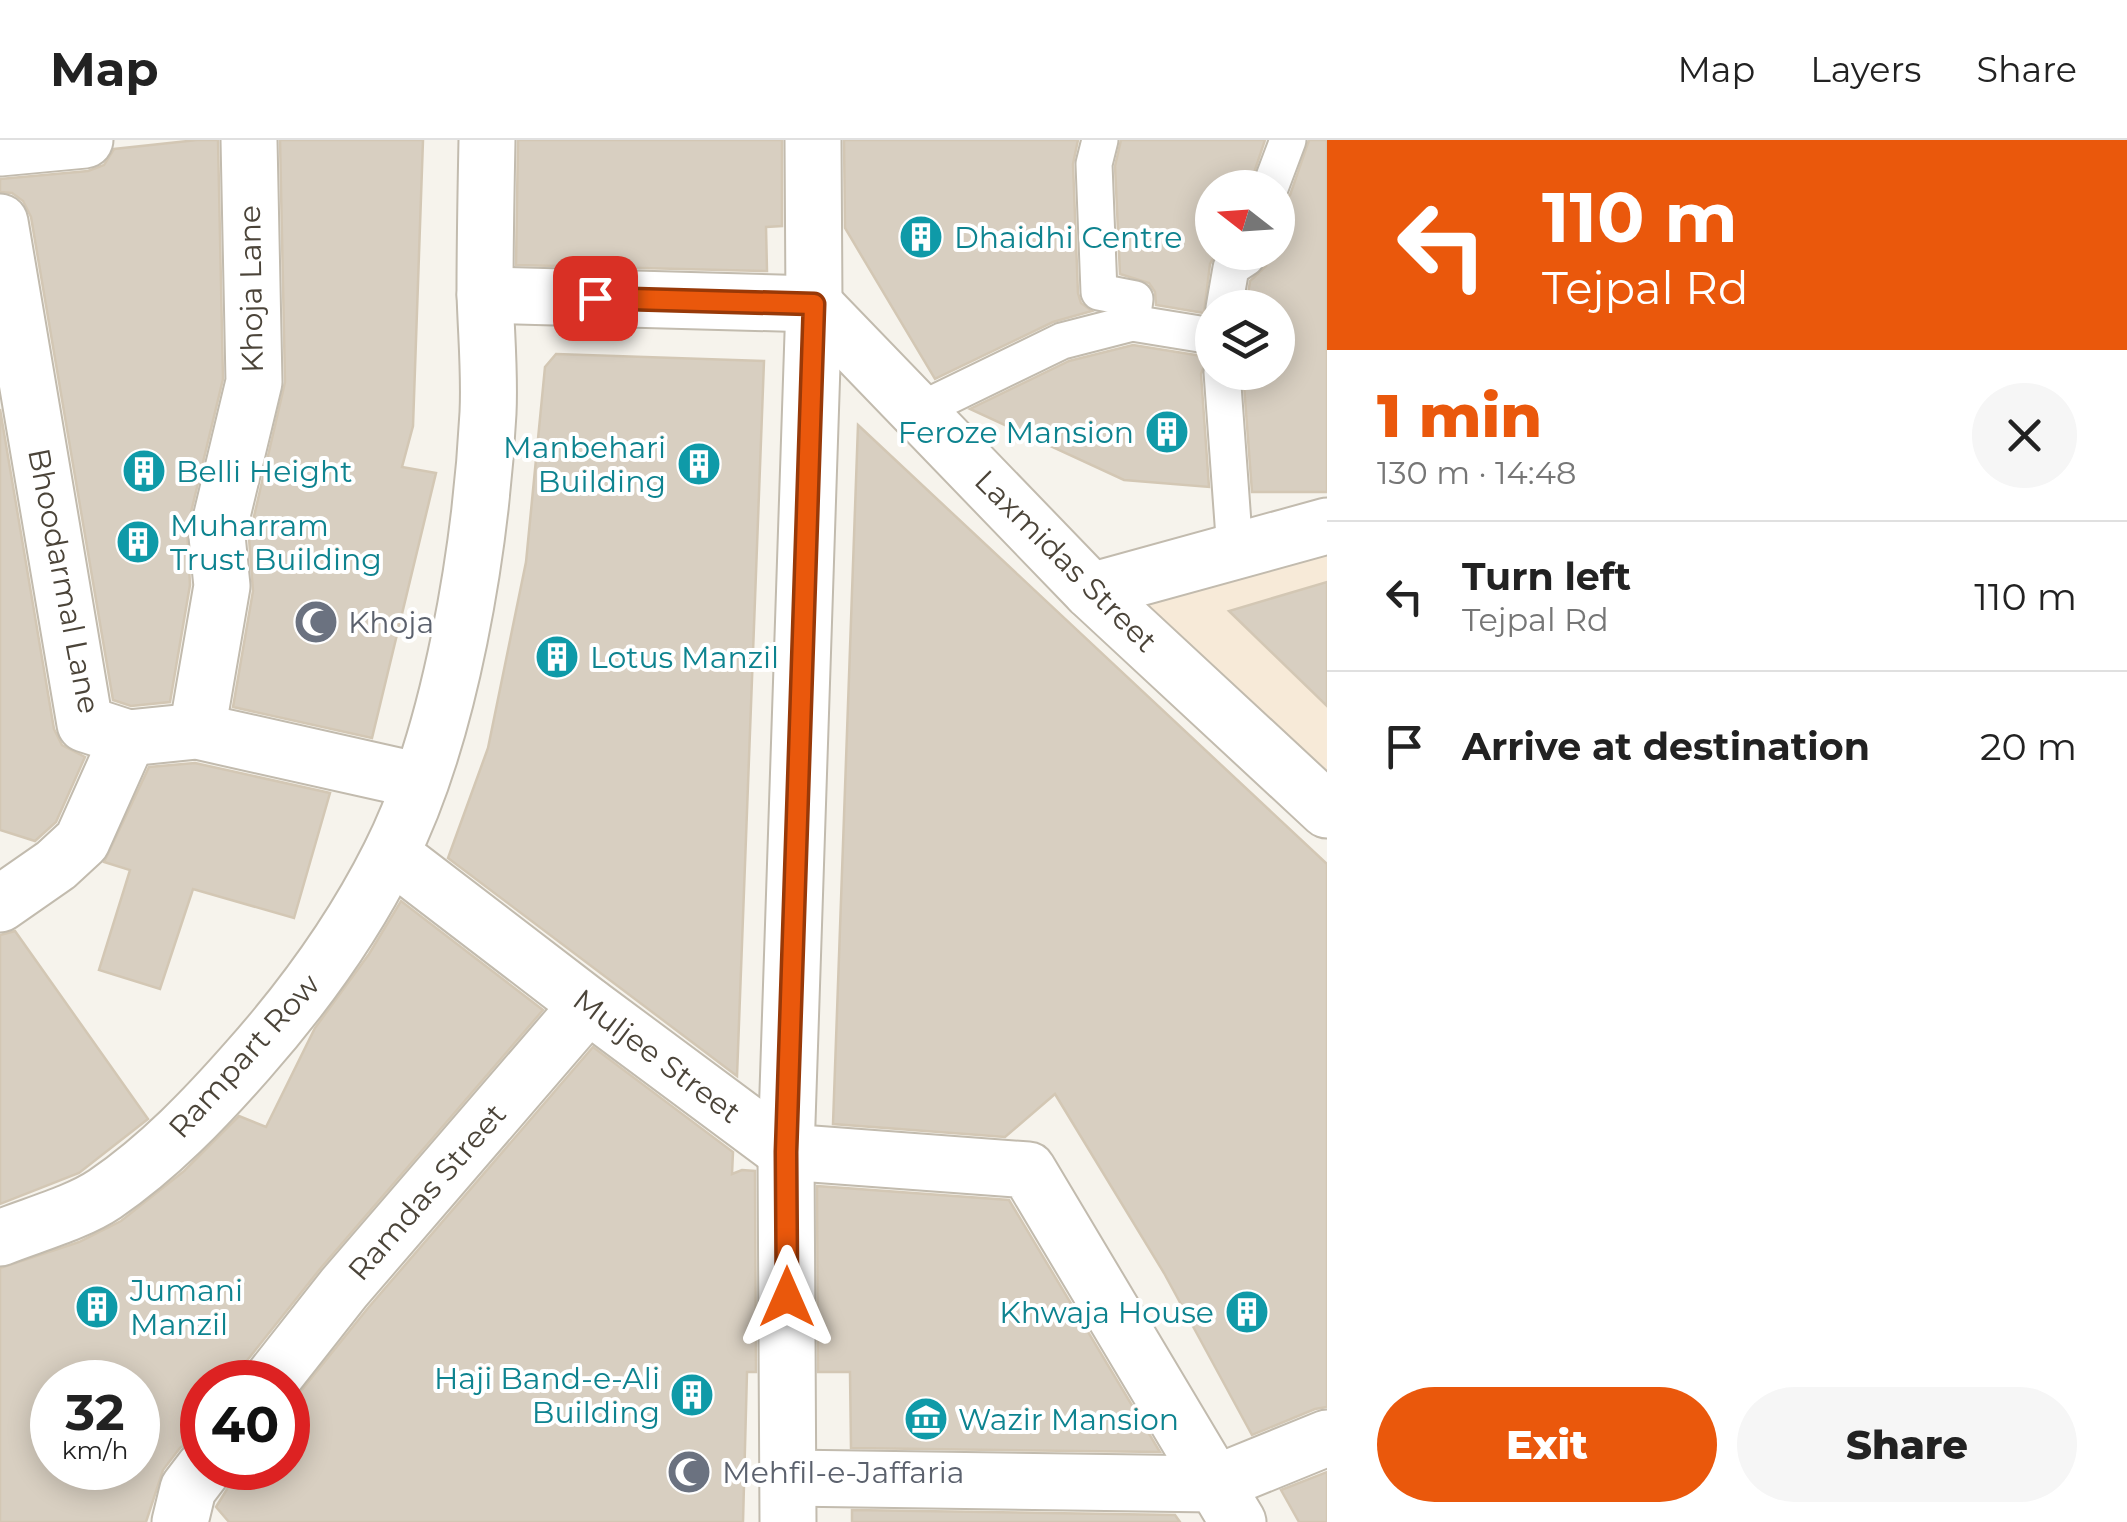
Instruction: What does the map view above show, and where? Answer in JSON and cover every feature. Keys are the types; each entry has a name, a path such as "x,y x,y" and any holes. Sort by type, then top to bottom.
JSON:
{"street":[{"path":"0,148 84,140"},
{"name":"Khoja Lane","path":"197,731 222,586 218,536 254,382 248,140"},
{"name":"Rampart Row","path":"0,1238 102,1196 195,1120 273,1032 331,957 391,854 420,781 444,702 480,498 488,413 486,140"},
{"path":"813,140 814,304 786,1152 788,1500 1226,1503 1327,1438"},
{"name":"Bhoodarmal Lane","path":"0,222 18,443 85,724 128,738 197,731 420,781"},
{"path":"485,295 814,304"},
{"name":"Laxmidas Street","path":"814,304 1091,591 1327,810"},
{"path":"1091,591 1327,526"},
{"path":"4,893 56,865 82,841 128,738"},
{"name":"Muljee Street","path":"391,854 786,1152"},
{"name":"Ramdas Street","path":"287,1360 344,1288 588,1006"},
{"path":"786,1152 1028,1170 1226,1503"},
{"path":"180,1522 188,1490"}],"lane":[{"path":"1100,140 1094,164 1099,292 1134,299 1132,323"},
{"path":"1277,170 1288,140"},
{"path":"918,411 1062,340 1132,323 1195,333"},
{"path":"1223,390 1234,551"}],"shaded area":[{"path":"1327,526 1327,810 1091,591"}],"building":[{"path":"218,140 223,379 187,529 190,585 170,702 131,706 113,700 31,217 23,201 12,193 0,192 0,179 88,171 104,165 114,149"},
{"path":"280,140 423,140 413,426 402,467 436,473 372,738 233,707 253,591 249,538 285,382"},
{"path":"518,140 782,140 782,226 766,227 767,271 516,265"},
{"path":"844,140 1078,140 1073,164 1078,293 1081,303 1092,311 1053,322 935,379 845,228"},
{"path":"1121,140 1265,140 1255,170 1195,170 1195,270 1209,270 1207,290 1195,290 1195,312 1156,305 1149,283 1120,274 1115,166"},
{"path":"1309,140 1327,140 1327,492 1252,492 1244,390 1295,390 1295,290 1249,290 1250,281 1262,270 1295,270 1295,181"},
{"path":"1133,345 1195,355 1195,390 1202,390 1209,487 1124,480 970,409 1069,361"},
{"path":"556,354 764,361 737,1076 448,858 488,748 526,562 545,367"},
{"path":"0,409 54,729 62,745 85,757 56,822 35,841 0,830"},
{"path":"858,425 1327,864 1327,1407 1252,1435 1164,1273 1055,1094 1005,1137 833,1124"},
{"path":"1327,582 1327,706 1229,611"},
{"path":"195,763 330,793 294,918 193,889 160,989 99,970 130,870 104,862 149,767"},
{"path":"401,901 543,1010 320,1269 247,1360 180,1360 180,1448 160,1479 160,1360 30,1360 30,1490 156,1490 146,1522 0,1522 0,1268 79,1242 121,1221 184,1171 239,1116 266,1127 315,1028 369,954"},
{"path":"15,931 148,1119 79,1173 0,1204 0,935"},
{"path":"593,1047 733,1152 732,1174 755,1171 756,1372 747,1372 743,1522 229,1522 216,1507 227,1490 310,1490 310,1380"},
{"path":"817,1186 1009,1200 1160,1452 851,1448 850,1372 818,1372"},
{"path":"1327,1472 1327,1522 1299,1522 1281,1490"},
{"path":"852,1510 1175,1515 1180,1522 852,1522"}],"place":[{"name":"Dhaidhi Centre","path":"921,237"},
{"name":"Feroze Mansion","path":"1167,432"},
{"name":"Manbehari Building","path":"699,464"},
{"name":"Belli Height","path":"144,471"},
{"name":"Muharram Trust Building","path":"138,542"},
{"name":"Khoja","path":"316,622"},
{"name":"Lotus Manzil","path":"557,657"},
{"name":"Jumani Manzil","path":"97,1307"},
{"name":"Khwaja House","path":"1247,1312"},
{"name":"Haji Band-e-Ali Building","path":"692,1395"},
{"name":"Wazir Mansion","path":"926,1419"},
{"name":"Mehfil-e-Jaffaria","path":"689,1472"}],"route":[{"path":"595,298 814,304 786,1152 787,1297"}]}
